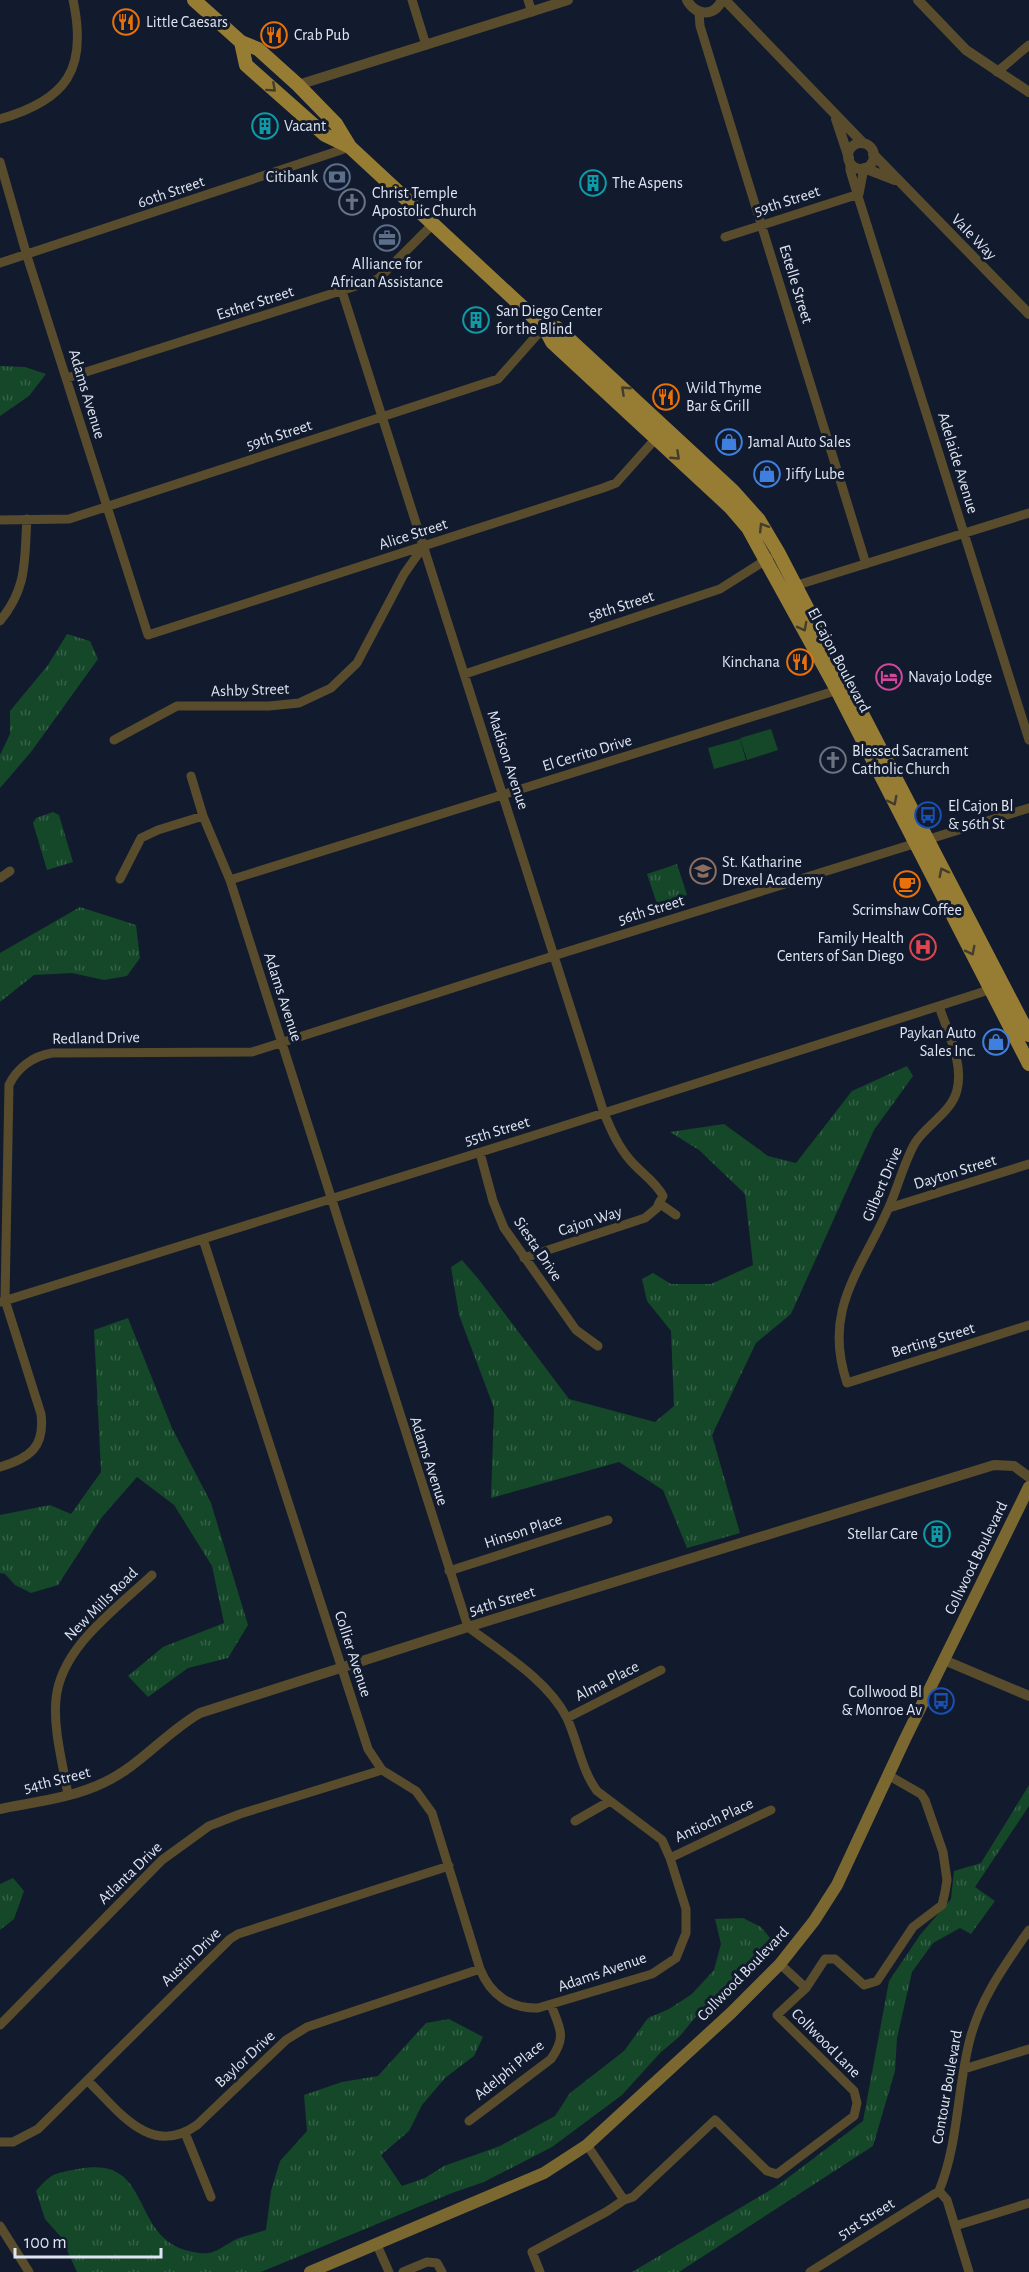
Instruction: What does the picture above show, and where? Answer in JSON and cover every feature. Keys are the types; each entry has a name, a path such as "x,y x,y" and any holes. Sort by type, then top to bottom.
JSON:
{"main road":[{"name":"El Cajon Boulevard","path":"194,0 241,42 258,49 298,85 336,124 350,147 544,327 552,342 661,433 773,556 997,987 1029,1064"},
{"name":"El Cajon Boulevard","path":"241,42 246,65 325,135 350,147"},
{"name":"El Cajon Boulevard","path":"997,987 1029,1035"},
{"name":"Collwood Boulevard","path":"310,2272 544,2173 586,2145 731,2013 780,1964 814,1921 837,1885 888,1775 1029,1487"}],"street":[{"path":"0,119 26,111 47,100 59,90 68,76 75,60 78,41 73,0"},
{"path":"412,0 426,45"},
{"path":"528,0 532,12"},
{"path":"298,85 568,0"},
{"path":"687,0 699,13 710,13 718,8 723,0"},
{"name":"Vale Way","path":"723,0 833,114 870,147 873,154 898,181 1029,314"},
{"path":"918,0 966,50 1029,92"},
{"name":"Estelle Street","path":"699,13 700,26 866,564"},
{"path":"997,72 1029,45"},
{"name":"Vale Way","path":"833,114 849,160 856,167 898,181"},
{"path":"849,160 852,147 863,143"},
{"name":"60th Street","path":"0,263 27,256 350,147"},
{"path":"864,168 870,164 873,154"},
{"name":"Adelaide Avenue","path":"849,160 850,170 1029,740"},
{"name":"Adams Avenue","path":"0,162 27,256 148,635"},
{"name":"Adelaide Avenue","path":"859,194 864,168"},
{"name":"59th Street","path":"725,237 859,194"},
{"name":"Esther Street","path":"67,378 378,279 433,224"},
{"name":"Madison Avenue","path":"342,291 604,1113 614,1138 622,1149 638,1169 657,1185 663,1196 659,1203"},
{"name":"59th Street","path":"0,520 69,519 498,380 544,327"},
{"name":"Alice Street","path":"148,635 616,483 661,433"},
{"path":"790,588 1029,513"},
{"path":"0,621 12,606 23,582 27,519"},
{"name":"Ashby Street","path":"114,740 177,706 269,706 299,703 331,688 357,663 404,574 423,547"},
{"name":"58th Street","path":"465,674 720,589 773,556"},
{"name":"El Cerrito Drive","path":"230,880 843,688"},
{"name":"Adams Avenue","path":"191,776 203,816 230,880 468,1627 542,1684 557,1701 567,1718 589,1780 597,1791 662,1840 686,1909 686,1933 676,1958 652,1974 551,2005"},
{"name":"56th Street","path":"282,1044 554,956 1029,808"},
{"path":"120,879 141,838 158,830 203,816"},
{"path":"0,878 10,871"},
{"name":"55th Street","path":"2,1301 480,1153 997,987"},
{"name":"Gilbert Drive","path":"847,1383 840,1361 839,1321 844,1301 889,1208 915,1143 943,1114 957,1091 958,1064 939,1006"},
{"name":"Redland Drive","path":"0,1467 28,1455 39,1444 43,1427 41,1414 2,1301 9,1085 14,1075 43,1054 252,1053 282,1044"},
{"name":"Siesta Drive","path":"480,1153 493,1201 504,1228 576,1330 598,1346"},
{"name":"Dayton Street","path":"889,1208 1029,1164"},
{"path":"659,1203 676,1215"},
{"name":"Cajon Way","path":"524,1258 645,1218 657,1208 659,1203"},
{"name":"Collier Avenue","path":"203,1239 368,1749 382,1770 416,1791 432,1813 480,1969 488,1985 507,2002 531,2008 551,2005"},
{"name":"Berting Street","path":"847,1383 1029,1325"},
{"name":"54th Street","path":"0,1809 68,1795 103,1784 144,1757 183,1723 200,1713 468,1627 994,1465 1014,1466 1029,1477"},
{"name":"Hinson Place","path":"449,1571 608,1520"},
{"name":"New Mills Road","path":"68,1795 57,1722 56,1700 59,1681 73,1653 84,1640 152,1575"},
{"path":"944,1660 1029,1696"},
{"name":"Alma Place","path":"567,1718 661,1670"},
{"name":"Atlanta Drive","path":"0,2025 162,1860 209,1826 240,1814 382,1770"},
{"name":"Collwood Lane","path":"540,2272 532,2252 633,2197 715,2120 767,2171 777,2174 851,2119 857,2107 854,2091 777,2015 806,1988 825,1959 835,1959 864,1985 877,1982 913,1928 942,1905 947,1880 943,1852 925,1800 921,1794 888,1775"},
{"path":"575,1821 610,1801"},
{"name":"Antioch Place","path":"670,1858 771,1810"},
{"name":"Austin Drive","path":"0,2142 13,2142 38,2129 230,1939 238,1934 448,1866"},
{"name":"Contour Boulevard","path":"939,2191 948,2170 973,2028 991,1985 1029,1930"},
{"name":"Collwood Lane","path":"780,1964 806,1988"},
{"name":"Baylor Drive","path":"186,2133 286,2040 308,2027 480,1969"},
{"name":"Adelphi Place","path":"469,2121 551,2059 561,2045 562,2034 551,2005"},
{"path":"964,2069 1029,2049"},
{"path":"88,2081 141,2132 162,2137 186,2133 211,2197"},
{"path":"586,2145 624,2200"},
{"path":"939,2191 947,2200 969,2272"},
{"name":"51st Street","path":"810,2272 939,2191"},
{"path":"955,2226 1029,2203"},
{"path":"0,2226 29,2272"},
{"path":"377,2245 389,2272"},
{"path":"403,2272 427,2262 437,2263 442,2272"}],"green space":[{"path":"0,366 25,367 46,374 29,396 0,416"},
{"path":"67,634 90,641 98,659 31,752 0,788 0,755 10,734 10,711 48,665"},
{"path":"771,729 778,750 747,760 740,738"},
{"path":"740,739 746,760 714,769 708,748"},
{"path":"53,812 59,815 73,862 47,870 33,823 36,818"},
{"path":"55,821 65,855 50,859 39,826"},
{"path":"677,864 687,895 657,904 647,874"},
{"path":"80,907 136,925 140,958 127,976 104,980 72,973 34,975 0,1002 0,953"},
{"path":"907,1066 913,1076 874,1130 791,1314 756,1343 712,1435 740,1533 687,1548 663,1490 619,1462 491,1498 494,1408 459,1315 451,1267 462,1260 569,1399 655,1422 674,1406 671,1331 647,1301 642,1279 653,1273 671,1284 711,1284 753,1265 745,1194 699,1150 670,1132 724,1124 768,1156 796,1163 852,1091"},
{"path":"128,1318 172,1428 211,1503 248,1625 228,1658 188,1668 148,1697 128,1676 163,1647 224,1623 212,1566 174,1505 137,1477 102,1517 58,1585 31,1593 15,1585 5,1574 0,1573 0,1515 50,1505 71,1514 101,1472 94,1330"},
{"path":"1029,1785 1029,1806 975,1887 995,1901 971,1934 960,1928 933,1943 912,1972 897,2038 895,2071 873,2146 679,2272 632,2272 777,2186 863,2121 889,1981 920,1935 951,1899 954,1871 981,1863"},
{"path":"13,1878 24,1891 14,1919 0,1930 0,1884"},
{"path":"743,1918 761,1927 770,1938 718,1998 698,2014 680,2036 660,2053 622,2095 552,2147 484,2182 261,2272 77,2272 61,2237 45,2219 36,2191 46,2180 63,2172 102,2168 119,2174 131,2185 157,2230 170,2243 189,2251 211,2253 239,2238 266,2230 271,2191 280,2161 307,2131 304,2095 342,2082 378,2076 426,2023 449,2019 483,2037 474,2056 445,2078 422,2105 409,2131 381,2155 402,2186 425,2178 444,2166 500,2146 555,2116 570,2093 624,2051 648,2018 669,2009 692,1994 714,1970 721,1944 715,1919"}],"place":[{"name":"Little Caesars","path":"126,22"},
{"name":"Crab Pub","path":"274,35"},
{"name":"Vacant","path":"265,126"},
{"name":"Citibank","path":"337,177"},
{"name":"The Aspens","path":"593,183"},
{"name":"Christ Temple Apostolic Church","path":"352,202"},
{"name":"Alliance for African Assistance","path":"387,238"},
{"name":"San Diego Center for the Blind","path":"476,320"},
{"name":"Wild Thyme Bar & Grill","path":"666,397"},
{"name":"Jamal Auto Sales","path":"729,442"},
{"name":"Jiffy Lube","path":"767,474"},
{"name":"Kinchana","path":"800,662"},
{"name":"Navajo Lodge","path":"889,677"},
{"name":"Blessed Sacrament Catholic Church","path":"833,760"},
{"name":"El Cajon Bl & 56th St","path":"928,815"},
{"name":"St. Katharine Drexel Academy","path":"703,871"},
{"name":"Scrimshaw Coffee","path":"907,884"},
{"name":"Family Health Centers of San Diego","path":"923,947"},
{"name":"Paykan Auto Sales Inc.","path":"996,1042"},
{"name":"Stellar Care","path":"937,1534"},
{"name":"Collwood Bl & Monroe Av","path":"941,1701"}]}
